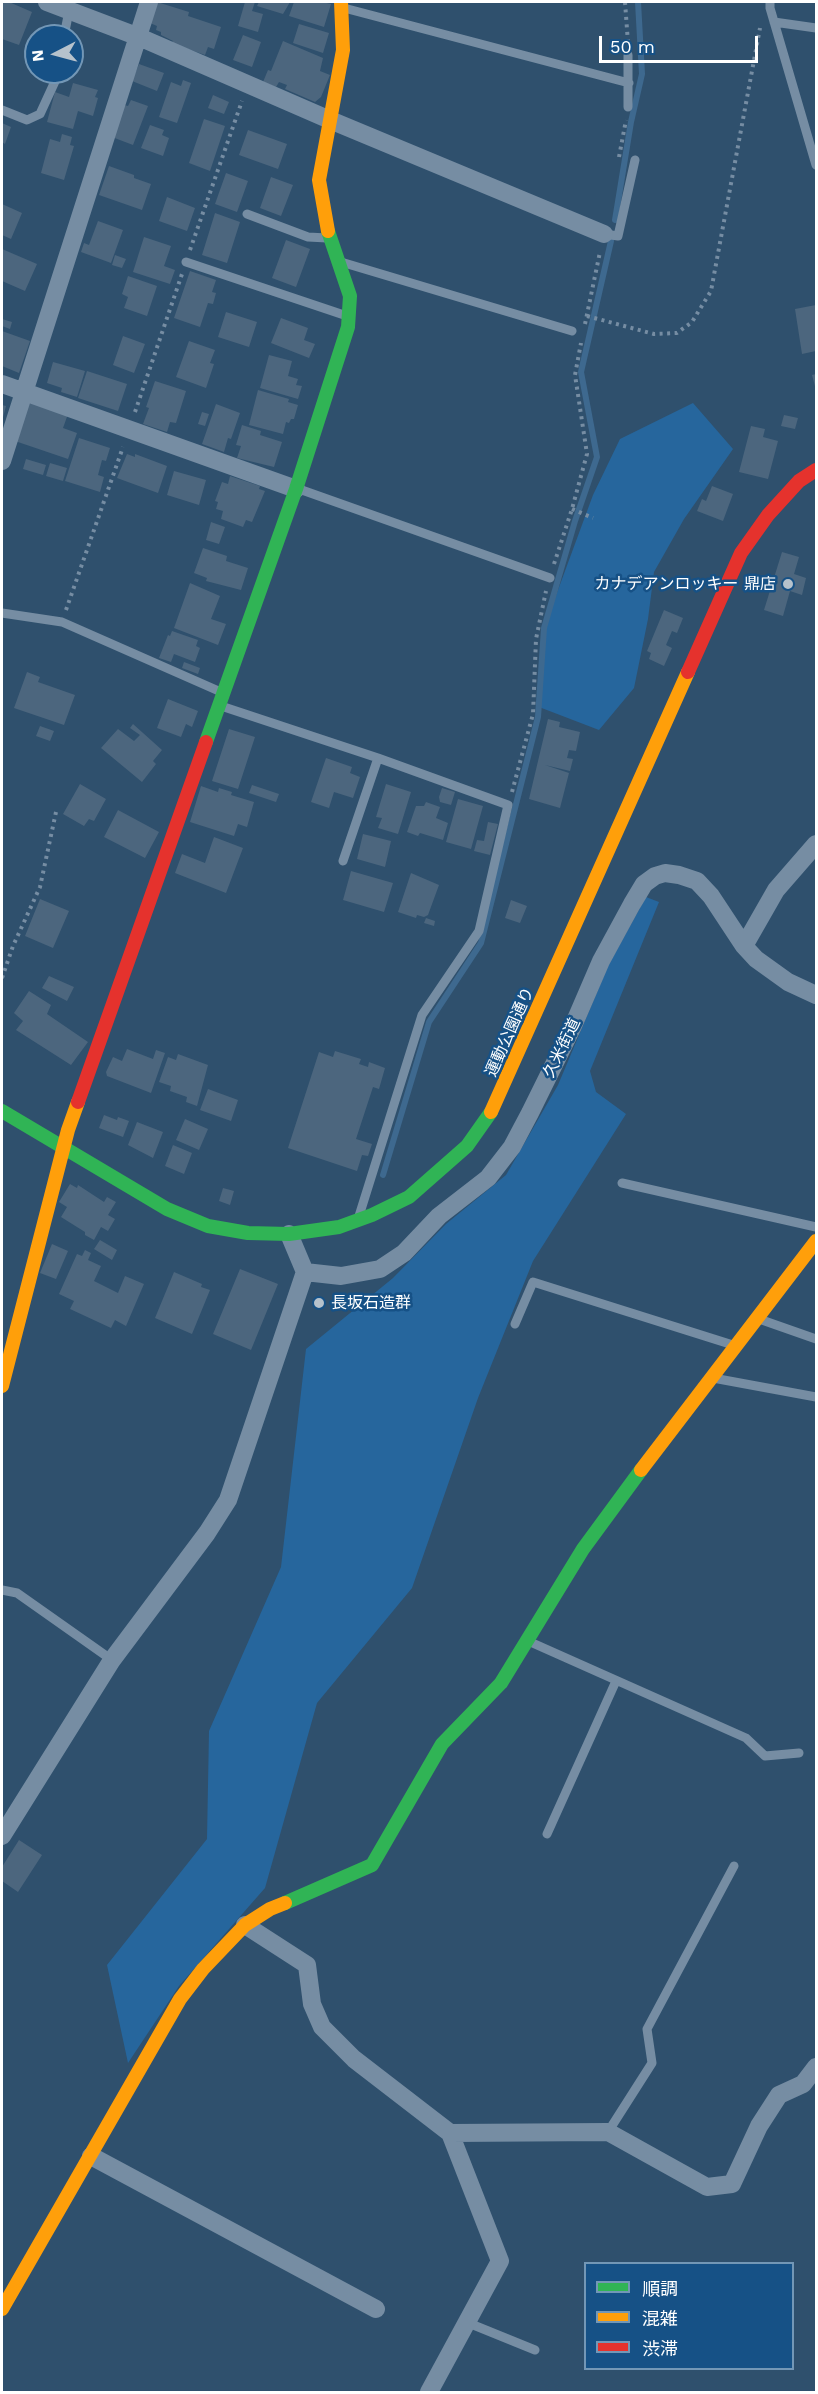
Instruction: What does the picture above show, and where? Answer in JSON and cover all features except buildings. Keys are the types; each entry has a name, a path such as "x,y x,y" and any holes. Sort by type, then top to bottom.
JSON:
{"street":[{"path":"47,2 139,37 330,120 604,234"},
{"path":"2,461 149,2"},
{"path":"2,1386 68,1130 296,489 348,327 350,296 329,238 319,180 343,50 341,4"},
{"path":"2,384 296,489"},
{"name":"運動公園通り","path":"2,1111 168,1209 208,1226 248,1233 289,1234 339,1227 409,1197 467,1146 489,1117 741,553 768,514 799,482 816,470"},
{"path":"744,946 776,890 816,844"},
{"name":"久米街道","path":"305,1272 341,1276 370,1272 389,1265 404,1253 439,1216 488,1178 512,1147 526,1121 573,1026 601,962 644,884 656,876 665,873 679,875 697,882 711,896 744,946 756,959 788,982 816,995"},
{"path":"2,1836 112,1660 207,1533 228,1500 305,1272 289,1234"},
{"path":"2,2309 180,1999 203,1969 245,1925 270,1909 372,1865 442,1744 501,1683 583,1549 710,1378 816,1241"},
{"path":"245,1925 307,1965 312,2004 322,2027 354,2059 450,2133 500,2261 429,2392"},
{"path":"450,2133 608,2132 707,2187 732,2184 759,2126 779,2095 809,2087 816,2067"},
{"path":"91,2156 376,2308"}],"lane":[{"path":"770,2 816,165"},
{"path":"341,4 629,83"},
{"path":"66,24 69,11"},
{"path":"774,21 816,28"},
{"path":"628,55 628,107"},
{"path":"2,110 27,120 40,114 53,84"},
{"path":"604,234 618,236 635,160"},
{"path":"247,214 308,237 329,238"},
{"path":"337,260 572,331"},
{"path":"186,262 349,317"},
{"path":"296,489 550,578"},
{"path":"2,613 62,622 221,699 508,805 478,931 422,1015 357,1220"},
{"path":"343,861 378,758"},
{"path":"622,1183 816,1227"},
{"path":"514,1324 533,1282 736,1346"},
{"path":"756,1318 816,1339"},
{"path":"710,1378 816,1397"},
{"path":"2,1590 17,1593 112,1660"},
{"path":"528,1641 746,1738 765,1756 799,1753"},
{"path":"547,1834 616,1681"},
{"path":"608,2132 652,2062 647,2029 734,1866"},
{"path":"466,2322 535,2350"}],"path":[{"path":"625,2 628,55"},
{"path":"588,316 654,334 677,333 692,322 711,291 760,28 774,21"},
{"path":"584,333 604,234"},
{"path":"508,805 533,714 536,639 550,578 573,510 587,454 575,375 581,341"},
{"path":"62,622 129,429"},
{"path":"573,510 593,518"},
{"path":"2,978 13,946 40,887 56,812"}],"shaded area":[{"path":"693,403 733,449 684,519 654,572 648,619 634,688 599,730 539,707 544,628 593,495 620,439"},
{"path":"646,897 659,902 590,1071 596,1092 626,1114 533,1261 478,1398 412,1588 317,1703 265,1888 179,1986 128,2063 107,1965 207,1839 209,1731 281,1567 306,1349 393,1278 446,1224 506,1175 558,1085 608,966"}],"waterway":[{"path":"615,220 631,122 642,74 638,2"},
{"path":"383,1175 429,1022 481,943 538,717 544,628 575,521 597,457 581,372 611,241"}],"traffic: fast":[{"path":"206,742 296,489 348,327 350,296 328,231"},
{"path":"2,1111 167,1209 208,1226 248,1233 289,1234 339,1227 372,1215 409,1197 467,1146 491,1112"},
{"path":"285,1903 372,1865 442,1744 501,1683 583,1549 641,1470"}],"traffic: slow":[{"path":"328,231 319,180 343,50 341,2"},
{"path":"491,1112 688,672"},
{"path":"2,1386 68,1130 78,1102"},
{"path":"641,1470 816,1241"},
{"path":"2,2309 180,1999 203,1969 245,1925 270,1909 285,1903"}],"traffic: jam":[{"path":"688,672 741,553 768,515 799,481 816,470"},
{"path":"78,1102 206,742"}],"place":[{"name":"カナデアンロッキー 鼎店","path":"788,584"},
{"name":"長坂石造群","path":"319,1303"}]}
